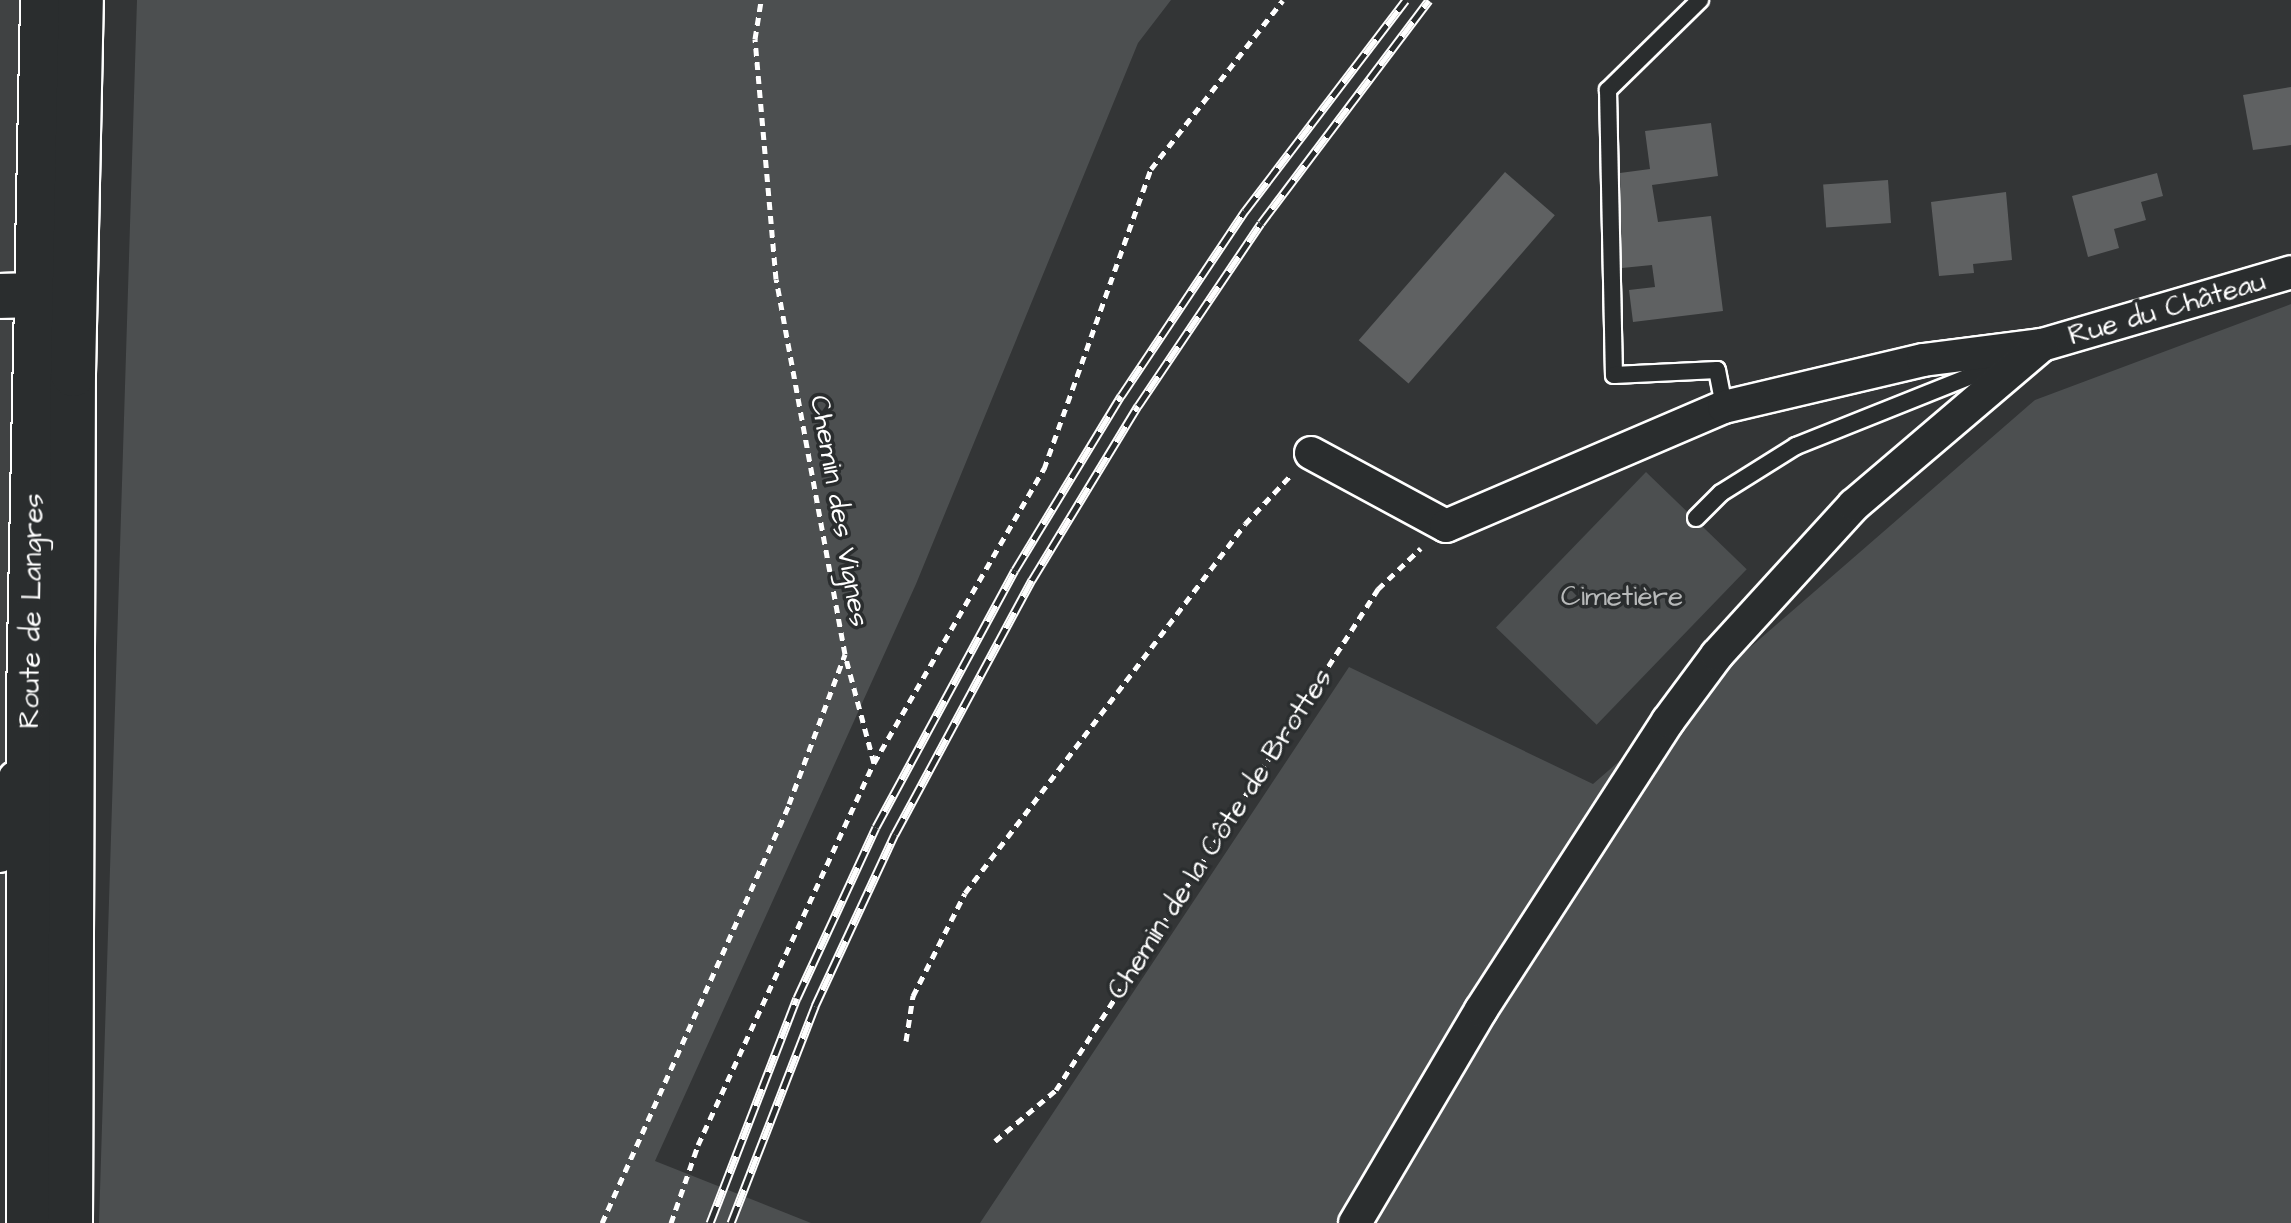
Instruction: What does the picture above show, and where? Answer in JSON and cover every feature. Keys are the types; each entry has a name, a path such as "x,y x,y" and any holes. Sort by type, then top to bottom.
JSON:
{"main road":[{"name":"Route de Langres","path":"29,1223 29,699 43,0"},
{"path":"70,1223 38,295 81,0"}],"street":[{"name":"Rue du Château","path":"2042,345 2291,272"},
{"path":"1311,453 1446,526 1724,407 1923,360 2042,345"},
{"path":"1355,1223 1490,997 1668,721 1717,655 1854,505 2042,345"},
{"path":"0,856 29,699"}],"lane":[{"path":"1700,0 1608,90 1614,375 1717,370 1724,407"},
{"path":"1696,518 1721,493 1796,446 2042,345"}],"path":[{"name":"Chemin des Vignes","path":"602,1223 783,818 845,654 776,279 755,39 761,0"},
{"path":"671,1223 698,1145 874,763 1044,469 1151,169 1283,0"},
{"path":"906,1041 913,996 965,893 1245,524 1311,453"},
{"name":"Chemin de la Côte de Brottes","path":"995,1141 1056,1090 1378,589 1446,526"},
{"path":"845,654 874,763"}],"shaded area":[{"path":"0,0 38,0 0,1099"}],"green space":[{"path":"137,0 1171,0 1138,43 916,584 655,1161 811,1223 99,1223"},
{"path":"2291,304 2291,1223 980,1223 1349,667 1593,784 2035,400"},
{"name":"Cimetière","path":"1646,472 1747,569 1597,725 1496,627"}],"building":[{"path":"2291,87 2291,145 2253,150 2243,95"},
{"path":"1711,123 1718,176 1652,185 1658,222 1711,216 1723,311 1633,322 1629,290 1655,287 1652,265 1622,268 1620,173 1650,169 1645,131"},
{"path":"1505,172 1555,215 1409,384 1359,340"},
{"path":"2157,173 2163,196 2141,202 2146,220 2114,229 2119,248 2088,257 2072,196"},
{"path":"1888,180 1891,223 1826,227 1823,185"},
{"path":"2006,192 2012,260 1973,264 1974,273 1939,276 1931,202"}],"railway":[{"path":"710,1223 797,998 876,827 1015,570 1121,396 1245,211 1406,0"},
{"path":"731,1223 815,1006 895,834 1032,580 1138,406 1261,223 1429,0"}]}
